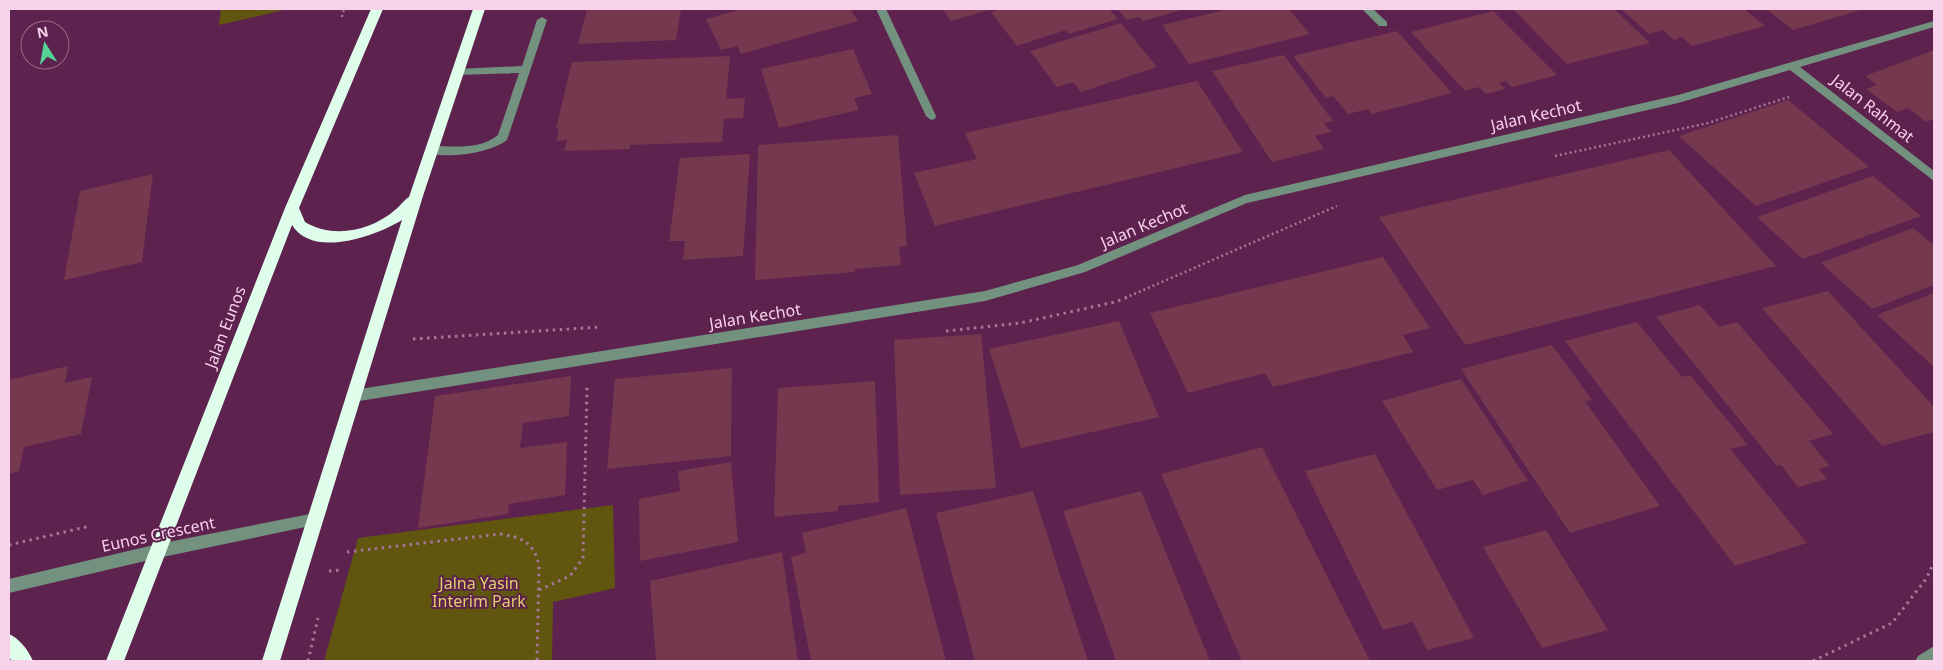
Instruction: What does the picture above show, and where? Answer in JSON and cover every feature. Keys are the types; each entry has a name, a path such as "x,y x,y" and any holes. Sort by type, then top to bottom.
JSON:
{"highway":[{"name":"Jalan Eunos","path":"115,661 292,208 377,9"},
{"path":"272,661 416,196 478,9"},
{"path":"292,208 299,225 318,235 345,237 374,229 400,214 416,196"},
{"path":"9,643 24,661"}],"street":[{"path":"881,9 931,116"},
{"path":"1368,9 1383,24"},
{"path":"432,150 478,148 496,144 503,138 542,20"},
{"name":"Jalan Kechot","path":"353,396 985,296 1081,269 1246,199 1678,99 1934,24"},
{"name":"Jalan Rahmat","path":"1792,66 1934,176"},
{"path":"457,72 526,69"},
{"name":"Eunos Crescent","path":"9,586 158,551 315,519"},
{"path":"1923,661 1934,653"}],"path":[{"path":"342,18 344,9"},
{"path":"1553,156 1708,123 1819,87"},
{"path":"944,332 1020,323 1115,302 1342,204"},
{"path":"539,590 570,576 578,567 583,553 588,359"},
{"path":"9,545 90,526"},
{"path":"346,552 485,534 510,535 526,541 538,555 537,661"},
{"path":"1813,661 1892,623 1926,579 1934,562"}],"green space":[{"path":"221,9 288,9 219,25"},
{"name":"Jalna Yasin Interim Park","path":"613,505 615,588 553,602 552,661 324,661 358,538"}],"building":[{"path":"587,9 681,9 676,40 578,44"},
{"path":"742,9 850,9 858,21 741,54 737,46 721,50 706,19"},
{"path":"943,9 992,9 951,21"},
{"path":"1002,9 1109,9 1118,19 1069,34 1066,30 1017,46 991,12"},
{"path":"1118,9 1185,9 1143,21 1140,17 1126,20"},
{"path":"1229,9 1289,9 1310,34 1189,64 1162,25"},
{"path":"1513,9 1614,9 1650,43 1567,64"},
{"path":"1621,9 1744,9 1765,26 1692,46 1682,37 1674,40 1663,30 1649,34"},
{"path":"1766,9 1864,9 1793,30"},
{"path":"1493,11 1557,75 1512,87 1506,81 1499,83 1505,89 1486,94 1479,87 1465,91 1411,32"},
{"path":"1121,23 1157,67 1081,92 1073,82 1057,87 1030,51"},
{"path":"1397,31 1452,93 1372,114 1368,109 1348,114 1333,96 1326,98 1293,56"},
{"path":"853,49 872,94 854,98 859,110 779,128 761,69"},
{"path":"1934,50 1934,119 1926,122 1908,108 1897,112 1866,89 1877,85 1865,76"},
{"path":"1284,55 1333,121 1324,123 1331,132 1315,136 1324,149 1272,162 1212,71"},
{"path":"730,56 726,99 745,98 743,118 724,119 722,142 630,145 630,149 564,151 567,140 556,141 559,129 556,128 572,62"},
{"path":"1197,81 1243,152 935,226 914,173 977,159 965,133"},
{"path":"1788,100 1869,167 1756,206 1679,136"},
{"path":"898,135 907,246 899,247 901,265 855,269 855,272 755,280 758,145"},
{"path":"1669,150 1776,266 1465,345 1379,217"},
{"path":"750,154 743,256 683,260 685,241 669,241 680,158"},
{"path":"153,174 142,262 64,280 80,191"},
{"path":"1873,176 1921,216 1803,259 1757,217"},
{"path":"1913,228 1934,245 1934,285 1872,309 1821,263"},
{"path":"1383,257 1430,328 1403,335 1413,352 1273,387 1265,373 1188,393 1150,313"},
{"path":"1828,291 1934,407 1934,432 1882,446 1762,308"},
{"path":"1934,293 1934,367 1877,315"},
{"path":"1700,305 1719,327 1737,322 1833,434 1809,441 1830,466 1819,469 1827,479 1798,487 1781,465 1777,466 1656,317"},
{"path":"1119,321 1159,417 1021,448 989,349"},
{"path":"1637,322 1682,377 1690,375 1748,445 1730,449 1807,543 1735,566 1565,341"},
{"path":"981,334 996,488 900,495 894,340"},
{"path":"1552,345 1592,400 1585,401 1660,506 1570,533 1461,369"},
{"path":"68,366 65,383 92,377 81,434 24,447 19,471 9,474 9,380"},
{"path":"732,368 731,456 607,469 615,379"},
{"path":"571,376 569,416 523,423 520,448 567,442 565,495 509,504 508,514 418,528 435,396"},
{"path":"1461,379 1528,481 1483,495 1473,480 1437,490 1382,401"},
{"path":"875,381 879,502 838,506 838,511 774,517 778,388"},
{"path":"1262,447 1370,661 1242,661 1161,474"},
{"path":"1375,454 1474,638 1427,650 1413,622 1383,630 1305,471"},
{"path":"731,462 738,542 640,561 639,499 680,491 678,471"},
{"path":"1033,491 1088,661 975,661 936,513"},
{"path":"1141,491 1210,661 1116,661 1063,511"},
{"path":"906,508 946,661 811,661 791,557 806,553 802,533"},
{"path":"1546,530 1608,630 1542,648 1483,547"},
{"path":"782,552 798,661 656,661 650,581"}]}
